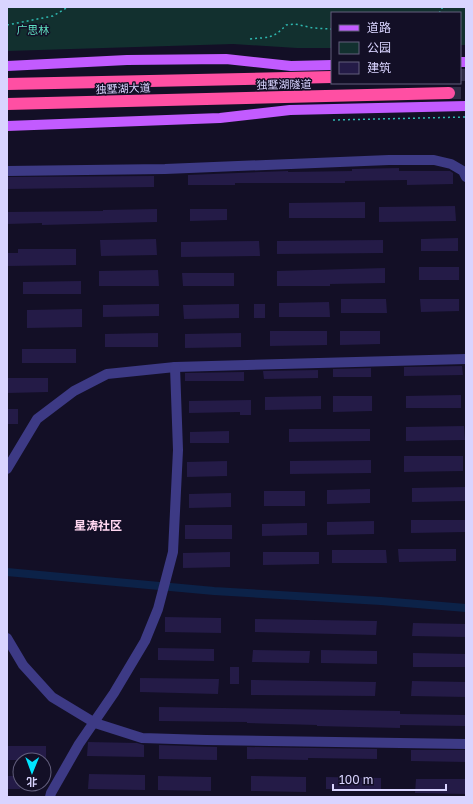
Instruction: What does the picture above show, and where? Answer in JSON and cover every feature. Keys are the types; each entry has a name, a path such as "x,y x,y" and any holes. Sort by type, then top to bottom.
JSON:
{"highway":[{"name":"独墅湖隧道","path":"240,78 331,77"},
{"name":"独墅湖大道","path":"7,84 240,78"},
{"name":"独墅湖隧道","path":"241,98 448,93"},
{"name":"独墅湖大道","path":"7,104 241,98"}],"main road":[{"path":"7,66 127,60 218,59 291,66 331,65"},
{"path":"7,126 220,118 290,110 466,106"}],"street":[{"path":"7,171 165,169 389,160 434,160 452,164 463,171 466,177"},
{"path":"7,469 37,419 74,391 107,374 174,367 466,359"},
{"path":"50,797 79,744 114,694 145,641 158,609 173,552 178,450 174,367"},
{"path":"7,638 23,665 52,697 94,723 142,738 466,744"}],"path":[{"path":"7,26 53,16 68,7"},
{"path":"250,39 271,37 277,34 286,24 331,29"},
{"path":"333,120 466,117"}],"green space":[{"name":"广思林","path":"7,7 466,7 466,45 461,45 461,12 331,12 331,48 297,48 233,44 7,51"}],"building":[{"path":"399,168 399,171 450,171 453,173 453,184 407,185 407,180 345,181 345,183 235,183 235,185 188,185 188,175 288,171 352,171 352,169"},
{"path":"154,176 154,187 7,189 7,177"},
{"path":"365,202 365,218 289,218 289,203"},
{"path":"455,206 456,221 379,222 379,207"},
{"path":"157,209 157,222 42,225 42,223 7,224 7,212"},
{"path":"190,209 227,209 227,220 190,221"},
{"path":"458,238 458,251 421,251 421,239"},
{"path":"156,239 157,255 101,256 100,240"},
{"path":"383,240 383,253 277,254 277,241"},
{"path":"259,241 260,256 181,257 181,242"},
{"path":"18,249 76,249 76,265 7,266 7,253 18,253"},
{"path":"419,267 459,267 459,280 419,280"},
{"path":"385,268 385,283 330,284 330,286 277,286 277,271"},
{"path":"158,270 159,286 99,286 99,271"},
{"path":"182,273 234,273 234,286 183,286"},
{"path":"81,281 81,294 23,294 23,282"},
{"path":"341,299 386,299 387,313 341,313"},
{"path":"420,299 459,299 459,311 421,312"},
{"path":"329,302 330,317 279,317 279,303"},
{"path":"159,304 159,316 103,317 103,305"},
{"path":"239,304 239,318 184,319 183,305"},
{"path":"254,304 265,304 265,318 254,318"},
{"path":"82,309 82,327 27,328 27,310"},
{"path":"270,331 327,331 327,345 270,346"},
{"path":"340,331 380,331 380,344 340,345"},
{"path":"158,333 158,347 105,347 105,334"},
{"path":"241,333 241,347 185,348 185,334"},
{"path":"22,349 76,349 76,363 22,363"},
{"path":"462,366 463,375 404,376 404,367"},
{"path":"371,368 371,377 333,377 333,369"},
{"path":"318,370 318,378 264,379 263,371"},
{"path":"244,372 244,381 185,381 185,373"},
{"path":"7,378 48,378 48,392 7,393"},
{"path":"461,395 461,408 406,408 406,396"},
{"path":"321,396 321,409 265,410 265,397"},
{"path":"333,396 372,396 372,411 333,412"},
{"path":"251,400 251,415 240,415 240,412 189,413 189,401"},
{"path":"7,409 18,409 18,424 7,424"},
{"path":"464,426 465,440 406,441 406,427"},
{"path":"289,429 370,429 370,441 289,442"},
{"path":"229,431 229,443 190,443 190,432"},
{"path":"404,456 463,456 463,471 404,472"},
{"path":"371,460 371,473 290,474 290,461"},
{"path":"227,461 227,476 187,477 187,462"},
{"path":"466,487 466,501 412,502 412,488"},
{"path":"370,489 370,503 327,504 327,490"},
{"path":"264,491 305,491 305,506 264,506"},
{"path":"231,493 231,507 189,508 189,494"},
{"path":"411,520 465,520 465,532 411,533"},
{"path":"374,521 374,534 327,535 327,522"},
{"path":"307,523 307,535 262,536 262,524"},
{"path":"185,525 232,525 232,539 185,539"},
{"path":"398,549 456,549 456,561 399,562"},
{"path":"332,550 386,550 387,563 332,563"},
{"path":"230,552 230,567 183,568 183,553"},
{"path":"263,552 319,552 319,564 263,565"},
{"path":"165,617 221,618 221,633 165,632"},
{"path":"255,619 377,621 376,635 255,632"},
{"path":"413,623 466,624 466,637 412,636"},
{"path":"158,648 214,649 214,661 158,660"},
{"path":"253,650 310,651 309,663 252,662"},
{"path":"321,650 377,651 377,664 321,663"},
{"path":"413,653 466,654 466,667 413,667"},
{"path":"230,667 239,667 239,684 230,684"},
{"path":"140,678 219,679 218,694 140,692"},
{"path":"251,680 376,682 375,696 251,695"},
{"path":"412,681 466,682 466,697 411,696"},
{"path":"159,707 400,711 400,714 466,715 466,726 400,725 400,728 317,726 247,722 159,721"},
{"path":"88,742 137,743 144,745 144,757 87,756"},
{"path":"159,745 217,747 217,760 159,759"},
{"path":"7,746 46,746 46,752 12,752 12,760 7,760"},
{"path":"247,747 377,749 377,759 247,759"},
{"path":"411,750 466,750 466,762 411,761"},
{"path":"89,774 145,775 145,790 88,789"},
{"path":"7,776 12,776 12,789 7,789"},
{"path":"158,776 211,777 211,791 158,790"},
{"path":"251,776 306,777 306,792 251,791"},
{"path":"326,777 381,778 381,790 326,789"},
{"path":"416,779 466,779 466,794 415,793"}],"waterway":[{"path":"7,572 214,591 381,601 466,608"}],"tunnel":[{"path":"461,75 466,75"},
{"path":"449,93 466,93"}],"district":[{"name":"星涛社区","path":"98,525"}]}
